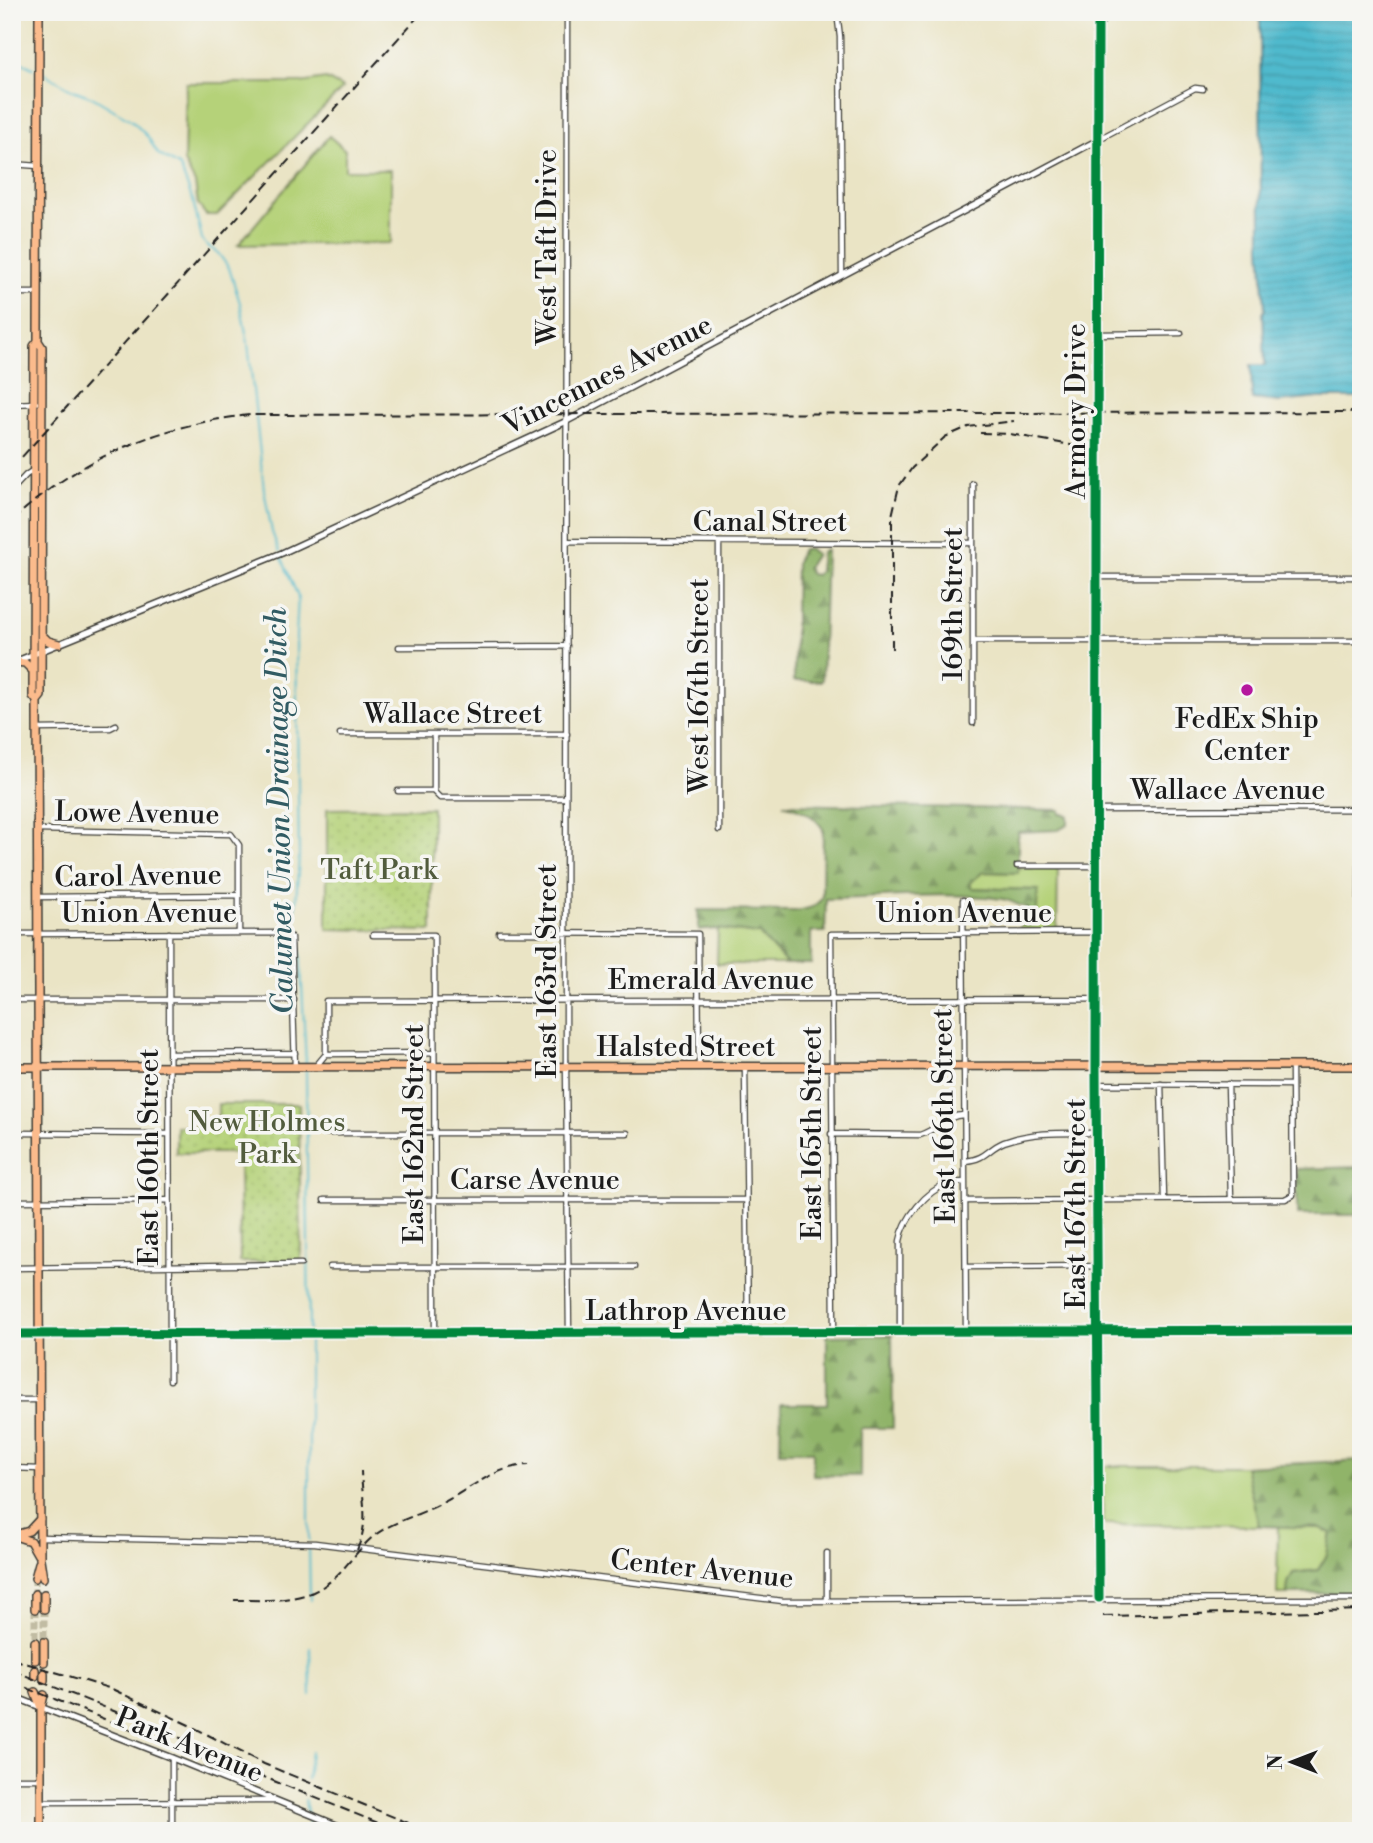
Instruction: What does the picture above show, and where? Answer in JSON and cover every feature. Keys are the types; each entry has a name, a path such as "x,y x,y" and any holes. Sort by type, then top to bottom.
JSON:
{"main road":[{"path":"39,12 38,341 42,347 33,471 37,653 41,696 37,701 36,805 40,1559 44,1578"},
{"path":"37,402 42,471 41,633 33,671 33,696 37,701"},
{"path":"33,471 42,471"},
{"path":"41,633 48,641 59,643"},
{"path":"13,663 24,663 33,671"},
{"name":"Halsted Street","path":"12,1067 1361,1066"},
{"path":"13,1536 29,1531 40,1519"},
{"path":"13,1536 30,1541 40,1559 35,1578"},
{"path":"39,1594 39,1609"},
{"path":"39,1642 39,1661"},
{"path":"35,1692 41,1708"},
{"path":"41,1831 41,1708 44,1695"}],"street":[{"name":"West Taft Drive","path":"566,608 567,12"},
{"path":"837,12 840,37 842,274"},
{"name":"Armory Drive","path":"1097,810 1098,12"},
{"path":"1098,30 1106,12"},
{"name":"Vincennes Avenue","path":"13,663 279,554 567,421 1195,88 1203,89"},
{"path":"12,164 39,166"},
{"path":"12,293 38,293"},
{"path":"1098,334 1181,333"},
{"path":"12,404 37,402"},
{"path":"12,490 33,471"},
{"name":"169th Street","path":"973,484 973,723"},
{"name":"Canal Street","path":"567,541 973,543"},
{"name":"West 167th Street","path":"719,542 719,830"},
{"path":"1097,577 1360,579 1361,629"},
{"name":"East 163rd Street","path":"566,608 569,1333"},
{"path":"973,641 1361,641"},
{"path":"399,647 566,646"},
{"path":"1361,648 1361,951"},
{"path":"37,729 110,728 116,725"},
{"name":"Wallace Street","path":"340,734 566,734"},
{"path":"434,734 434,791 440,798 566,798"},
{"path":"398,791 434,791"},
{"name":"Wallace Avenue","path":"1097,810 1359,809"},
{"name":"East 167th Street","path":"1097,810 1099,1598"},
{"name":"Lowe Avenue","path":"37,830 226,832 235,837 239,845 239,895"},
{"path":"1017,866 1097,866"},
{"path":"239,895 239,933"},
{"name":"Carol Avenue","path":"37,898 239,895"},
{"name":"East 166th Street","path":"963,900 966,1331"},
{"name":"Union Avenue","path":"831,934 1097,932"},
{"name":"East 160th Street","path":"169,933 170,1380"},
{"name":"Union Avenue","path":"12,934 285,933 291,937 294,1000"},
{"path":"499,933 698,934 699,1067"},
{"name":"East 165th Street","path":"831,934 834,1332"},
{"name":"East 162nd Street","path":"373,935 434,935 435,1333"},
{"name":"Emerald Avenue","path":"326,1054 326,1001 1097,999"},
{"path":"12,1000 294,1000 295,1067"},
{"path":"169,1054 295,1053"},
{"path":"326,1054 434,1053"},
{"path":"314,1067 326,1054"},
{"path":"326,1054 329,1061 337,1067"},
{"path":"965,1201 1285,1199 1293,1195 1292,1066"},
{"path":"745,1067 748,1333"},
{"path":"1097,1084 1292,1084"},
{"path":"1161,1084 1164,1199"},
{"path":"1228,1084 1231,1199"},
{"path":"831,1134 920,1135 953,1116 964,1115"},
{"path":"12,1133 169,1134"},
{"path":"325,1133 627,1133"},
{"path":"965,1161 979,1160 1002,1143 1036,1133 1097,1133"},
{"path":"901,1331 902,1229 907,1219 926,1199 947,1184 965,1182"},
{"path":"12,1201 170,1200"},
{"name":"Carse Avenue","path":"324,1200 746,1200"},
{"path":"12,1268 301,1264"},
{"path":"966,1267 1098,1266"},
{"path":"330,1267 634,1267"},
{"name":"Lathrop Avenue","path":"12,1334 1361,1331"},
{"path":"12,1401 40,1400"},
{"path":"12,1468 40,1469"},
{"name":"Center Avenue","path":"40,1537 315,1543 783,1601 1361,1599"},
{"path":"827,1553 827,1600"},
{"name":"Park Avenue","path":"12,1696 351,1831"},
{"path":"172,1758 173,1831"},
{"path":"12,1779 41,1779"},
{"path":"41,1802 276,1801"}],"green space":[{"path":"326,79 343,88 217,215 206,215 198,204 195,183 184,162 186,83 300,83"},
{"path":"329,136 345,150 345,170 391,170 391,243 238,245"},
{"path":"802,549 809,549 816,554 807,568 810,574 816,575 821,552 826,549 822,681 794,681 796,562"},
{"path":"783,804 1060,810 1060,814 1068,815 1068,825 1058,830 1018,832 1018,873 983,872 971,882 971,888 1038,890 1036,924 1025,926 1022,923 1023,913 1028,908 1002,899 937,895 826,899 825,932 811,932 811,964 787,964 759,934 718,929 699,930 698,910 795,911 811,907 820,901 823,829 806,813"},
{"name":"Taft Park","path":"432,808 432,931 327,929 327,809"},
{"path":"1018,868 1058,868 1057,930 1020,930 1020,923 1025,926 1038,890 971,888 971,882 983,872 1017,873"},
{"path":"718,929 759,934 787,964 717,964"},
{"name":"New Holmes Park","path":"218,1104 299,1104 301,1261 240,1262 239,1153 176,1153 176,1126 218,1126"},
{"path":"1361,1167 1361,1215 1297,1215 1297,1169"},
{"path":"892,1335 893,1428 860,1428 860,1476 813,1475 813,1451 780,1451 781,1404 827,1404 827,1336"},
{"path":"1361,1460 1361,1593 1287,1594 1293,1573 1318,1570 1327,1555 1331,1533 1320,1528 1259,1526 1245,1466"},
{"path":"1102,1466 1245,1466 1259,1526 1103,1524"},
{"path":"1278,1526 1320,1528 1331,1533 1327,1555 1318,1570 1293,1573 1287,1594 1277,1594"}],"water":[{"path":"1260,12 1361,12 1361,398 1280,402 1252,399 1251,365 1265,365 1261,247"}],"waterway":[{"name":"Calumet Union Drainage Ditch","path":"12,58 33,68"},
{"name":"Calumet Union Drainage Ditch","path":"45,74 131,120 148,137 158,154 180,167 193,201 202,239 218,253 229,268 240,303 248,343 264,490 272,532 279,551"},
{"name":"Calumet Union Drainage Ditch","path":"281,556 298,597 296,636 299,856 295,919 300,947 306,1064"},
{"name":"Calumet Union Drainage Ditch","path":"306,1070 309,1330"},
{"name":"Calumet Union Drainage Ditch","path":"309,1336 309,1540"},
{"name":"Calumet Union Drainage Ditch","path":"309,1546 310,1600"},
{"name":"Calumet Union Drainage Ditch","path":"310,1647 311,1695"},
{"name":"Calumet Union Drainage Ditch","path":"307,1779 311,1752"},
{"name":"Calumet Union Drainage Ditch","path":"305,1800 310,1831"}],"tunnel":[{"path":"35,1578 35,1594"},
{"path":"35,1609 35,1642"},
{"path":"44,1609 44,1642"}],"railway":[{"path":"12,468 422,12"},
{"path":"12,521 64,479 122,448 185,426 250,415 1361,412"},
{"path":"892,649 892,516 899,486 912,468 945,437 968,427 1014,421"},
{"path":"980,433 1010,434 1082,447"},
{"path":"234,1600 284,1599 313,1592 331,1581 367,1542 382,1530 438,1505 493,1474 516,1466 529,1465"},
{"path":"357,1550 364,1520 361,1471"},
{"path":"1103,1616 1361,1610"},
{"path":"12,1659 112,1689 264,1764 428,1831"},
{"path":"12,1670 240,1762"},
{"path":"12,1682 236,1772"},
{"path":"229,1763 398,1831"}],"cycle path":[{"path":"1098,12 1096,1067 1099,1598"},
{"path":"12,1334 1361,1330"}],"place":[{"name":"FedEx Ship Center","path":"1247,690"}]}
